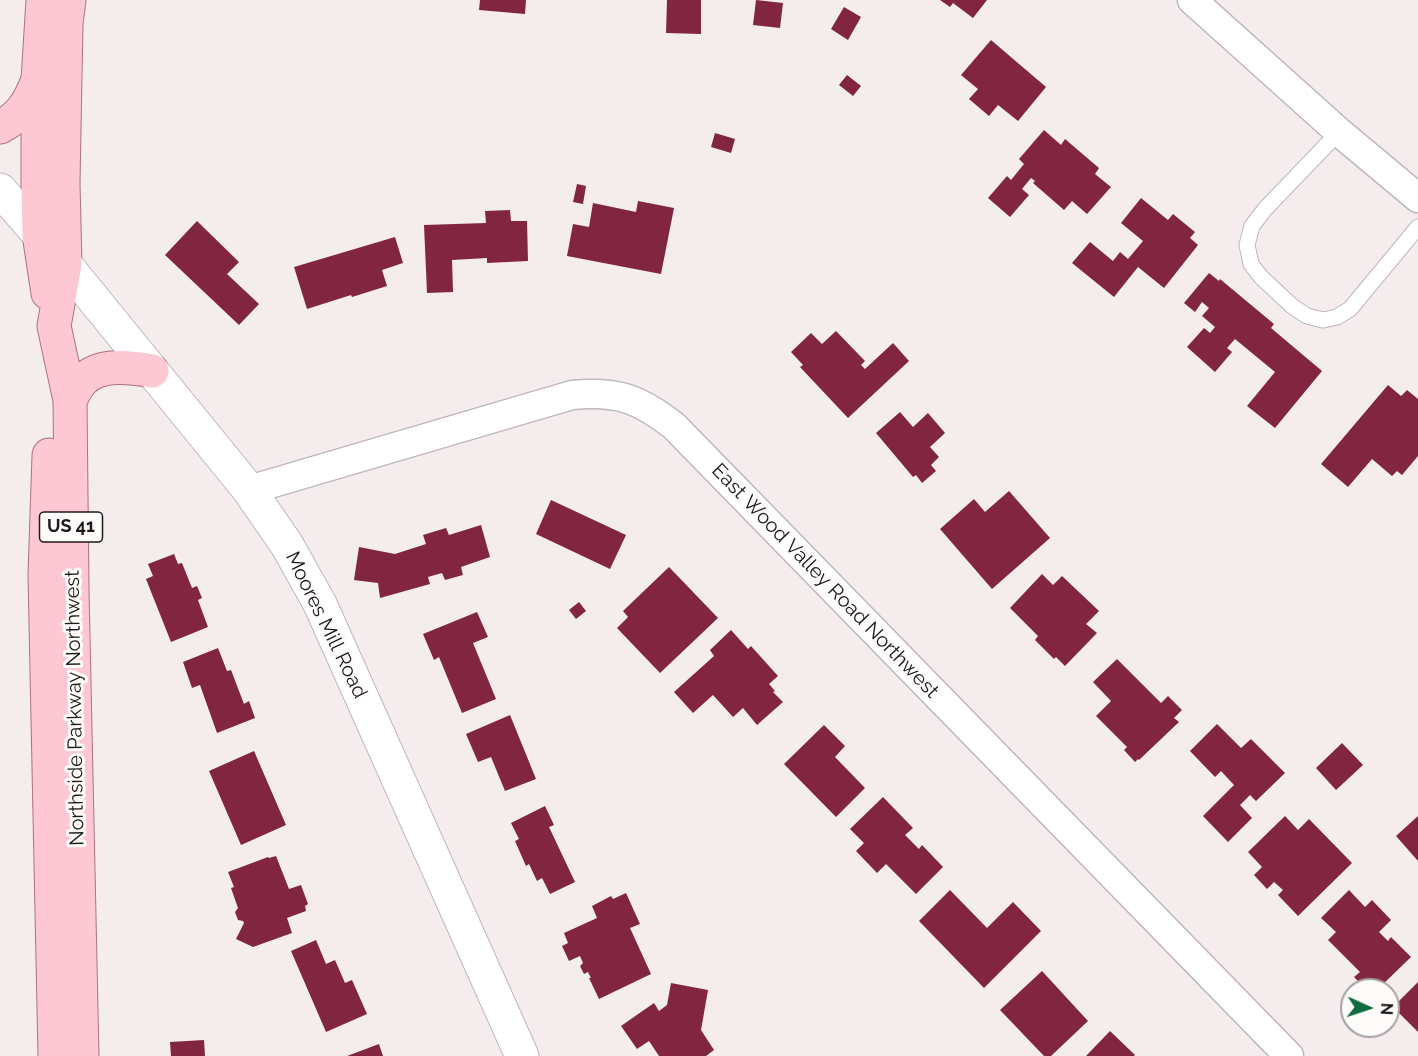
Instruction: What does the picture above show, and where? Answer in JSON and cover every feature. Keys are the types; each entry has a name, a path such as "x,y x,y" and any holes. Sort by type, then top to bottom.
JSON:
{"main road":[{"name":"Northside Parkway Northwest","path":"43,0 38,80 39,234 54,326 70,400 82,1056"},
{"name":"Northside Parkway Northwest","path":"55,1056 45,575 54,326 65,264 63,183 66,34 69,0"},
{"path":"0,127 12,121 23,109 38,80"},
{"path":"70,400 76,388 85,378 94,373 120,368 152,371"}],"street":[{"path":"1192,0 1339,132 1418,198"},
{"name":"Moores Mill Road","path":"0,190 65,264 249,490 287,545 320,604 522,1056"},
{"name":"East Wood Valley Road Northwest","path":"249,490 572,395 596,393 618,396 647,407 682,435 1289,1056"}],"lane":[{"path":"1339,132 1265,209 1252,226 1247,245 1251,264 1261,277 1306,316 1323,320 1337,317 1350,309 1418,227"}],"building":[{"path":"480,0 526,0 525,14 479,10"},
{"path":"667,0 701,0 701,34 666,33"},
{"path":"756,0 783,3 780,28 753,25"},
{"path":"940,0 987,0 973,18 953,3 950,7"},
{"path":"844,7 861,17 848,40 831,29"},
{"path":"991,40 1046,87 1018,121 998,105 989,116 969,99 978,89 961,75"},
{"path":"847,75 861,86 853,96 839,85"},
{"path":"1044,130 1061,145 1065,139 1099,168 1095,174 1111,187 1087,214 1072,201 1064,210 1033,183 1035,181 1031,178 1022,189 1029,195 1010,217 988,198 1007,176 1011,180 1024,164 1019,159"},
{"path":"715,133 735,139 731,153 711,147"},
{"path":"577,184 586,186 583,204 573,202"},
{"path":"1141,198 1168,220 1173,214 1195,232 1190,238 1198,245 1164,288 1138,267 1114,297 1072,263 1090,242 1113,261 1120,252 1128,259 1143,241 1121,223"},
{"path":"638,201 674,208 661,274 567,256 573,224 589,227 593,203 636,212"},
{"path":"510,210 511,221 527,221 528,261 487,263 487,258 452,260 453,292 427,293 424,225 486,223 485,211"},
{"path":"197,221 239,262 227,274 259,304 239,325 165,255"},
{"path":"395,237 403,263 382,270 387,286 307,309 294,267"},
{"path":"1209,273 1219,281 1220,279 1274,324 1271,328 1322,371 1275,428 1247,406 1275,372 1235,339 1227,348 1232,352 1215,372 1187,347 1204,328 1210,333 1215,327 1202,316 1209,308 1202,302 1195,312 1184,303"},
{"path":"836,331 865,361 861,365 865,369 893,343 909,361 848,418 800,367 803,365 791,352 811,333 822,344"},
{"path":"1388,385 1401,396 1407,390 1418,399 1418,456 1402,475 1397,471 1392,476 1372,459 1348,487 1321,464"},
{"path":"900,412 913,427 928,413 945,433 930,447 939,457 931,465 936,471 922,483 916,475 913,477 876,433"},
{"path":"1009,491 1050,538 992,589 940,529 974,499 985,512"},
{"path":"551,500 626,535 610,569 536,534"},
{"path":"481,525 490,557 461,567 463,575 445,580 442,573 428,577 430,584 380,598 378,583 354,580 359,547 395,554 426,544 423,535 446,528 449,535"},
{"path":"174,554 178,564 182,563 192,588 197,586 202,598 198,600 208,627 171,642 146,579 153,576 148,564"},
{"path":"669,567 718,618 660,673 617,628 628,617 623,611"},
{"path":"1042,574 1053,585 1062,576 1099,611 1086,624 1097,633 1065,666 1056,657 1054,659 1035,640 1038,636 1010,608"},
{"path":"579,602 586,611 576,619 569,610"},
{"path":"477,612 488,637 473,643 496,699 462,713 439,657 434,660 423,634"},
{"path":"731,630 748,649 751,646 778,676 769,684 783,702 757,725 743,708 733,717 713,695 693,713 674,692 714,656 710,650"},
{"path":"218,648 227,671 231,670 244,704 249,701 255,718 217,733 200,685 192,688 183,662"},
{"path":"1117,659 1161,703 1168,696 1182,710 1174,718 1179,722 1135,762 1124,750 1127,747 1096,716 1111,701 1093,682"},
{"path":"510,715 536,779 505,791 491,757 478,762 466,734"},
{"path":"1217,724 1241,748 1251,739 1285,773 1256,801 1250,795 1240,805 1252,818 1228,842 1203,816 1234,785 1221,771 1215,777 1190,751"},
{"path":"824,725 845,746 835,757 865,788 836,817 784,764"},
{"path":"1342,743 1363,765 1336,790 1316,768"},
{"path":"254,751 286,825 241,845 209,771"},
{"path":"883,797 913,828 905,835 919,849 922,845 943,867 916,894 886,864 877,873 856,851 864,843 850,829"},
{"path":"545,806 554,825 549,827 575,882 550,894 542,878 537,881 529,864 526,866 515,841 519,839 511,823"},
{"path":"1285,816 1298,830 1309,819 1352,863 1298,916 1278,895 1283,890 1274,882 1267,889 1254,875 1262,867 1248,852"},
{"path":"1418,816 1418,861 1396,836"},
{"path":"276,856 289,889 301,885 308,904 305,906 306,911 287,918 292,933 253,947 236,939 244,923 238,920 235,912 238,908 228,872"},
{"path":"950,890 987,928 1013,902 1041,931 984,988 919,921"},
{"path":"1349,890 1365,907 1372,900 1391,920 1379,932 1388,941 1391,937 1411,957 1389,978 1355,978 1360,972 1328,940 1336,932 1321,918"},
{"path":"626,893 640,924 630,928 651,974 599,999 588,972 584,974 580,966 583,963 580,956 569,961 562,946 568,943 564,933 597,918 592,906 611,896 613,899"},
{"path":"316,940 326,964 335,960 345,983 352,980 367,1014 326,1032 291,951"},
{"path":"1042,971 1088,1021 1051,1056 1044,1056 1000,1010"},
{"path":"1418,982 1418,1032 1400,1014 1400,1000"},
{"path":"671,983 708,990 701,1030 714,1050 706,1056 659,1056 649,1041 637,1049 621,1026 654,1003 659,1011 667,1005"},
{"path":"1110,1031 1135,1055 1086,1056"},
{"path":"204,1040 205,1056 171,1056 170,1042"},
{"path":"379,1044 383,1056 347,1056"}]}
